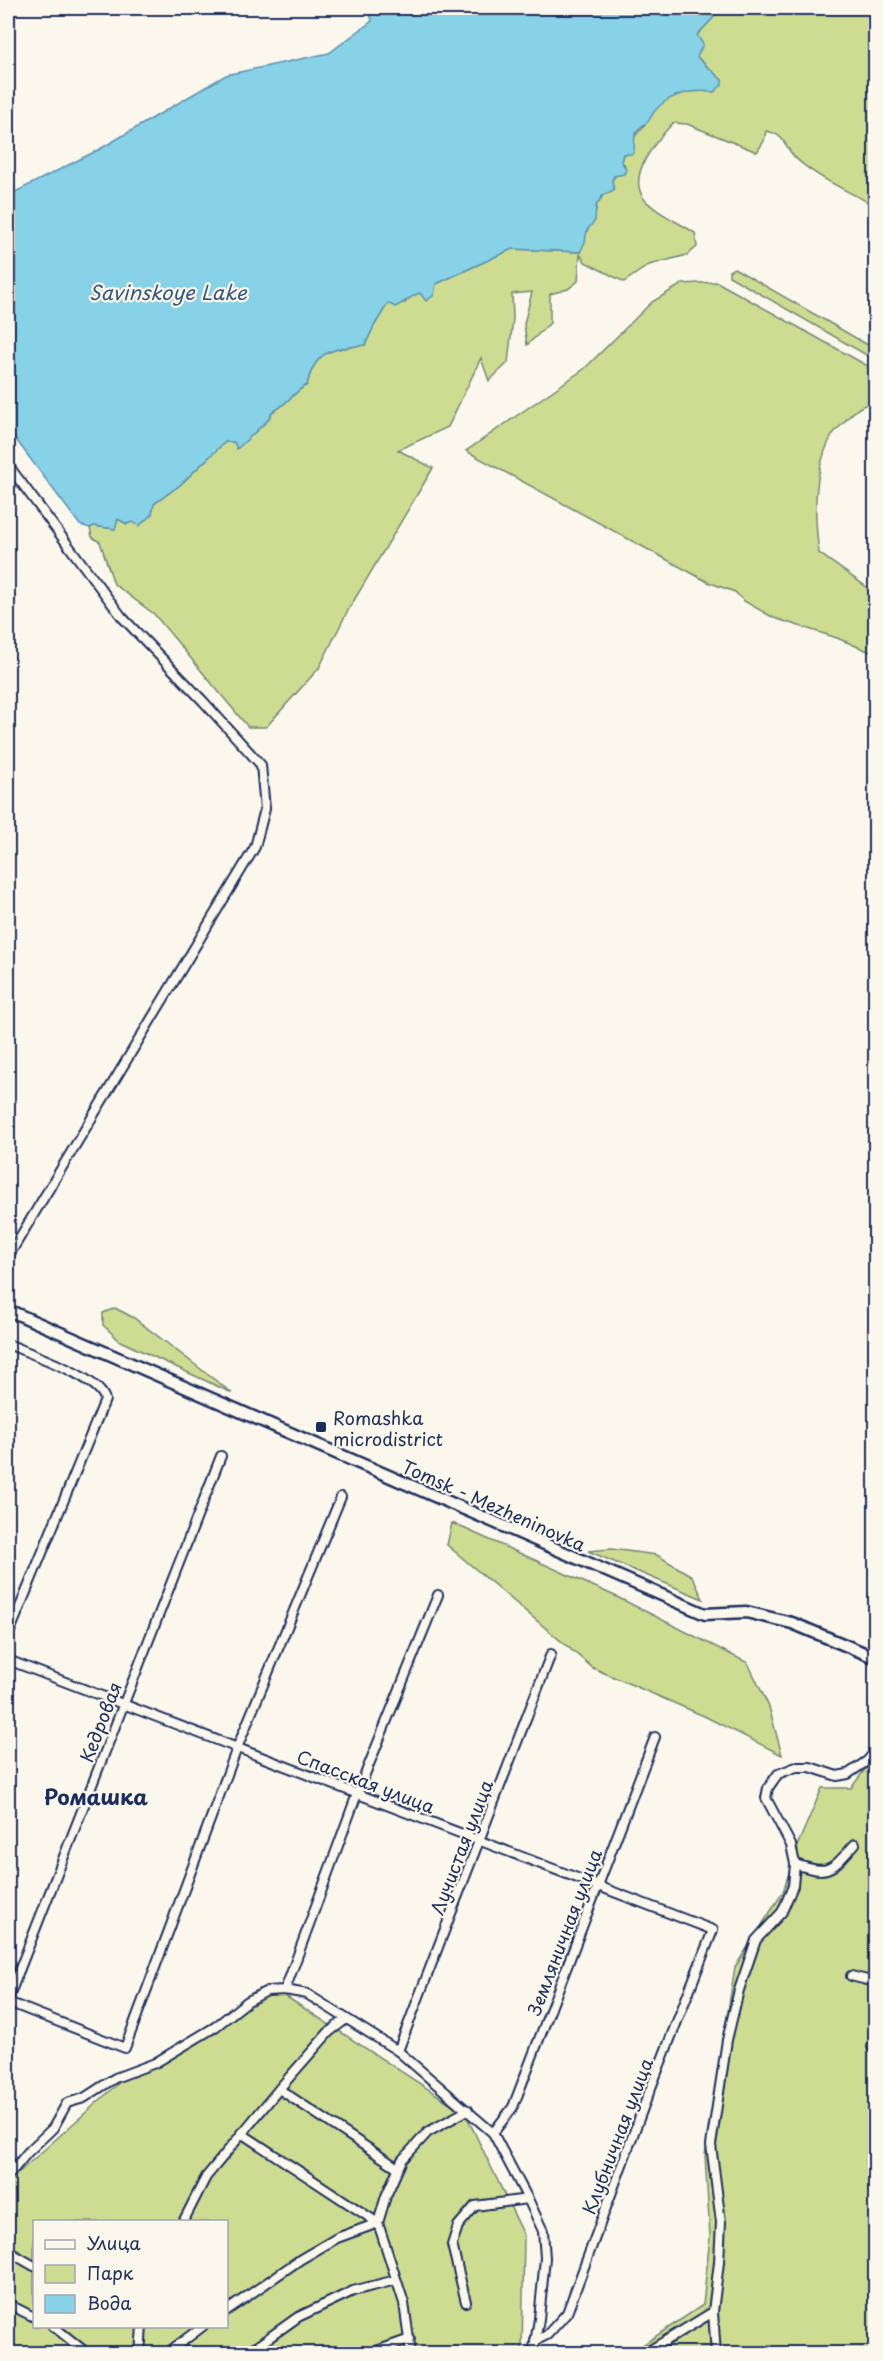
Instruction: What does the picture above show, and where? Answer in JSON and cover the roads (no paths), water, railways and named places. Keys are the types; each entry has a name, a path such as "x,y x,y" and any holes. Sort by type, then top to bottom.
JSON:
{"street":[{"path":"8,465 122,617 261,765 265,809 255,847 8,1257"},
{"name":"Tomsk - Mezheninovka","path":"8,1310 705,1614 746,1612 792,1623 876,1658"},
{"path":"8,1344 83,1376 104,1392 105,1400 8,1636"},
{"name":"Кедровая","path":"8,2001 221,1456"},
{"path":"8,2001 126,2048 237,1748 341,1497"},
{"path":"285,1990 357,1794 438,1595"},
{"name":"Лучистая улица","path":"398,2051 551,1654"},
{"name":"Спасская улица","path":"8,1660 713,1930"},
{"name":"Земляничная улица","path":"493,2133 513,2107 655,1737"},
{"path":"716,2354 713,2312 721,2223 711,2145 727,2040 756,1940 782,1912 793,1886 795,1864 791,1845 766,1798 768,1788 787,1769 796,1767 810,1767 837,1776 848,1774 867,1761 876,1751"},
{"path":"795,1864 818,1871 830,1869 855,1844"},
{"name":"Клубничная улица","path":"535,2341 547,2336 567,2313 643,2108 713,1930"},
{"path":"850,1976 867,1980 876,1977"},
{"path":"8,2176 28,2152 53,2128 67,2103 84,2098 115,2078 155,2063 215,2027 249,2001 267,1991 285,1990 306,1994 398,2051 493,2133 543,2231 544,2258 533,2354"},
{"path":"184,2220 206,2177 241,2133 329,2032 345,2020"},
{"path":"279,2089 398,2168"},
{"path":"411,2354 404,2303 378,2223 386,2196 402,2160 428,2132 468,2110"},
{"path":"241,2133 378,2223"},
{"path":"466,2302 452,2245 458,2226 475,2206 528,2199"},
{"path":"228,2310 301,2259 337,2238 378,2223"},
{"path":"8,2251 33,2265"},
{"path":"246,2354 297,2316 353,2291 396,2280"},
{"path":"8,2304 33,2316"},
{"path":"644,2354 713,2312"},
{"path":"56,2328 88,2354"},
{"path":"140,2328 140,2354"},
{"path":"166,2354 200,2328"},
{"path":"368,2354 410,2339"}],"water":[{"name":"Savinskoye Lake","path":"369,8 716,8 713,18 697,35 703,44 697,57 722,80 722,85 714,92 685,93 668,100 660,105 639,129 635,138 634,152 623,154 621,161 626,169 624,174 614,176 612,180 614,190 603,195 596,206 595,221 587,230 580,252 512,249 436,284 434,295 426,301 420,293 395,307 388,303 365,345 335,350 320,358 310,373 307,385 272,412 268,420 237,449 234,442 225,442 180,485 154,504 152,514 139,526 133,522 127,524 118,519 115,529 94,526 90,528 80,525 8,429 8,199 13,193 100,149 226,75 329,53 372,21"}],"place":[{"name":"Romashka microdistrict","path":"321,1427"}],"district":[{"name":"Ромашка","path":"96,1796"}]}
